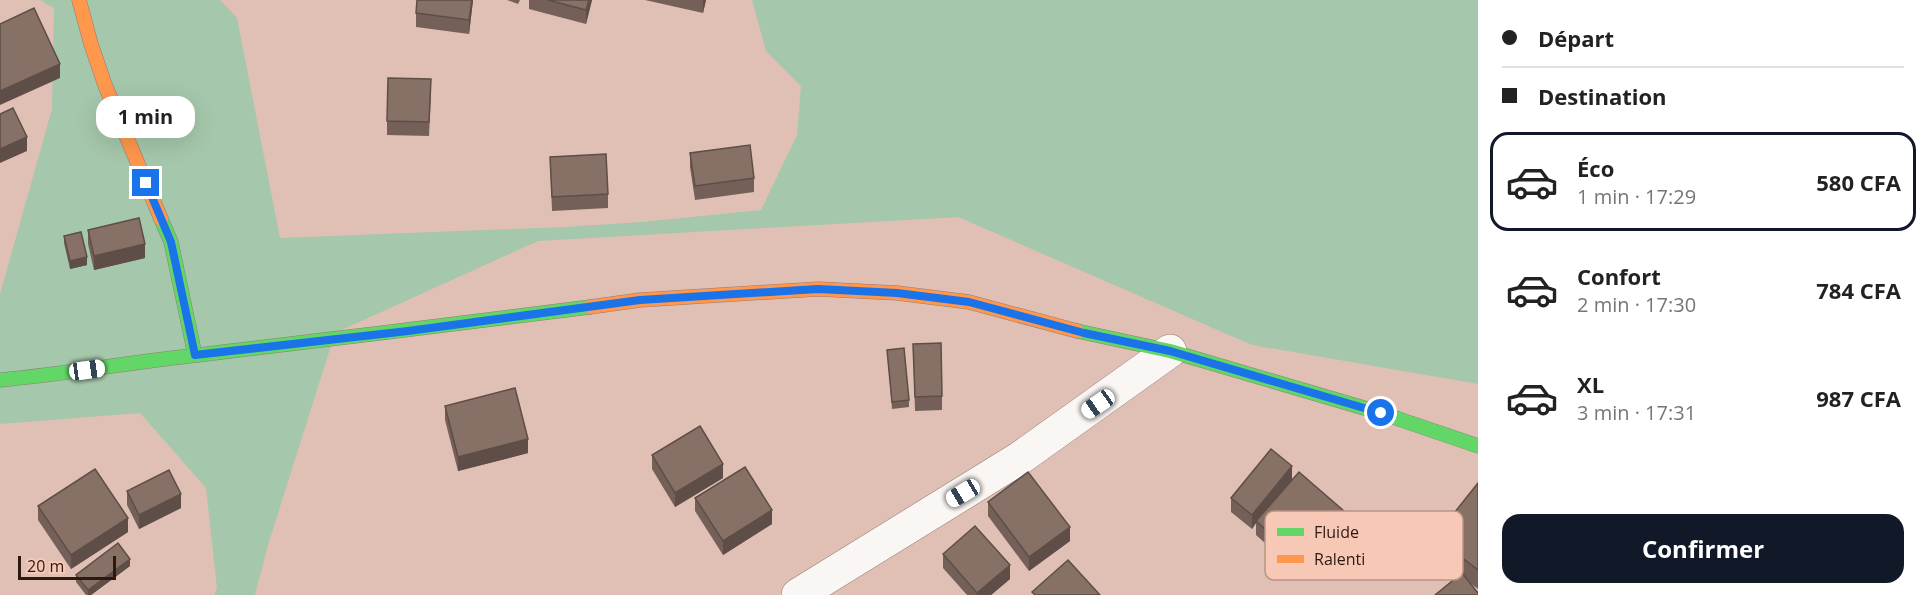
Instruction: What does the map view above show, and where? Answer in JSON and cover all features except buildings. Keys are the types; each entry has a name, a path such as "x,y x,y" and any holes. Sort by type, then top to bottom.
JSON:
{"street":[{"path":"79,0 105,85 171,242 195,355"},
{"path":"0,380 408,331 640,300 818,289 897,293 969,302 1084,333 1170,351 1381,413 1478,446"},
{"path":"798,595 1020,458 1170,351"}],"green space":[{"path":"40,0 220,0 237,18 280,238 564,227 761,210 797,135 801,86 766,51 752,0 1478,0 1478,384 1252,345 958,217 538,241 335,333 268,545 255,595 214,595 217,588 206,488 140,413 0,424 0,294 52,109 54,8"}],"traffic: fast":[{"path":"161,219 171,242 195,355"},
{"path":"0,380 590,307"},
{"path":"1077,331 1170,351 1381,413 1478,446"}],"traffic: slow":[{"path":"79,0 105,85 161,219"},
{"path":"590,307 640,300 818,289 897,293 969,302 1077,331"}],"route":[{"path":"146,183 171,242 195,355 408,331 640,300 818,289 897,293 969,302 1084,333 1170,351 1381,413"}]}
